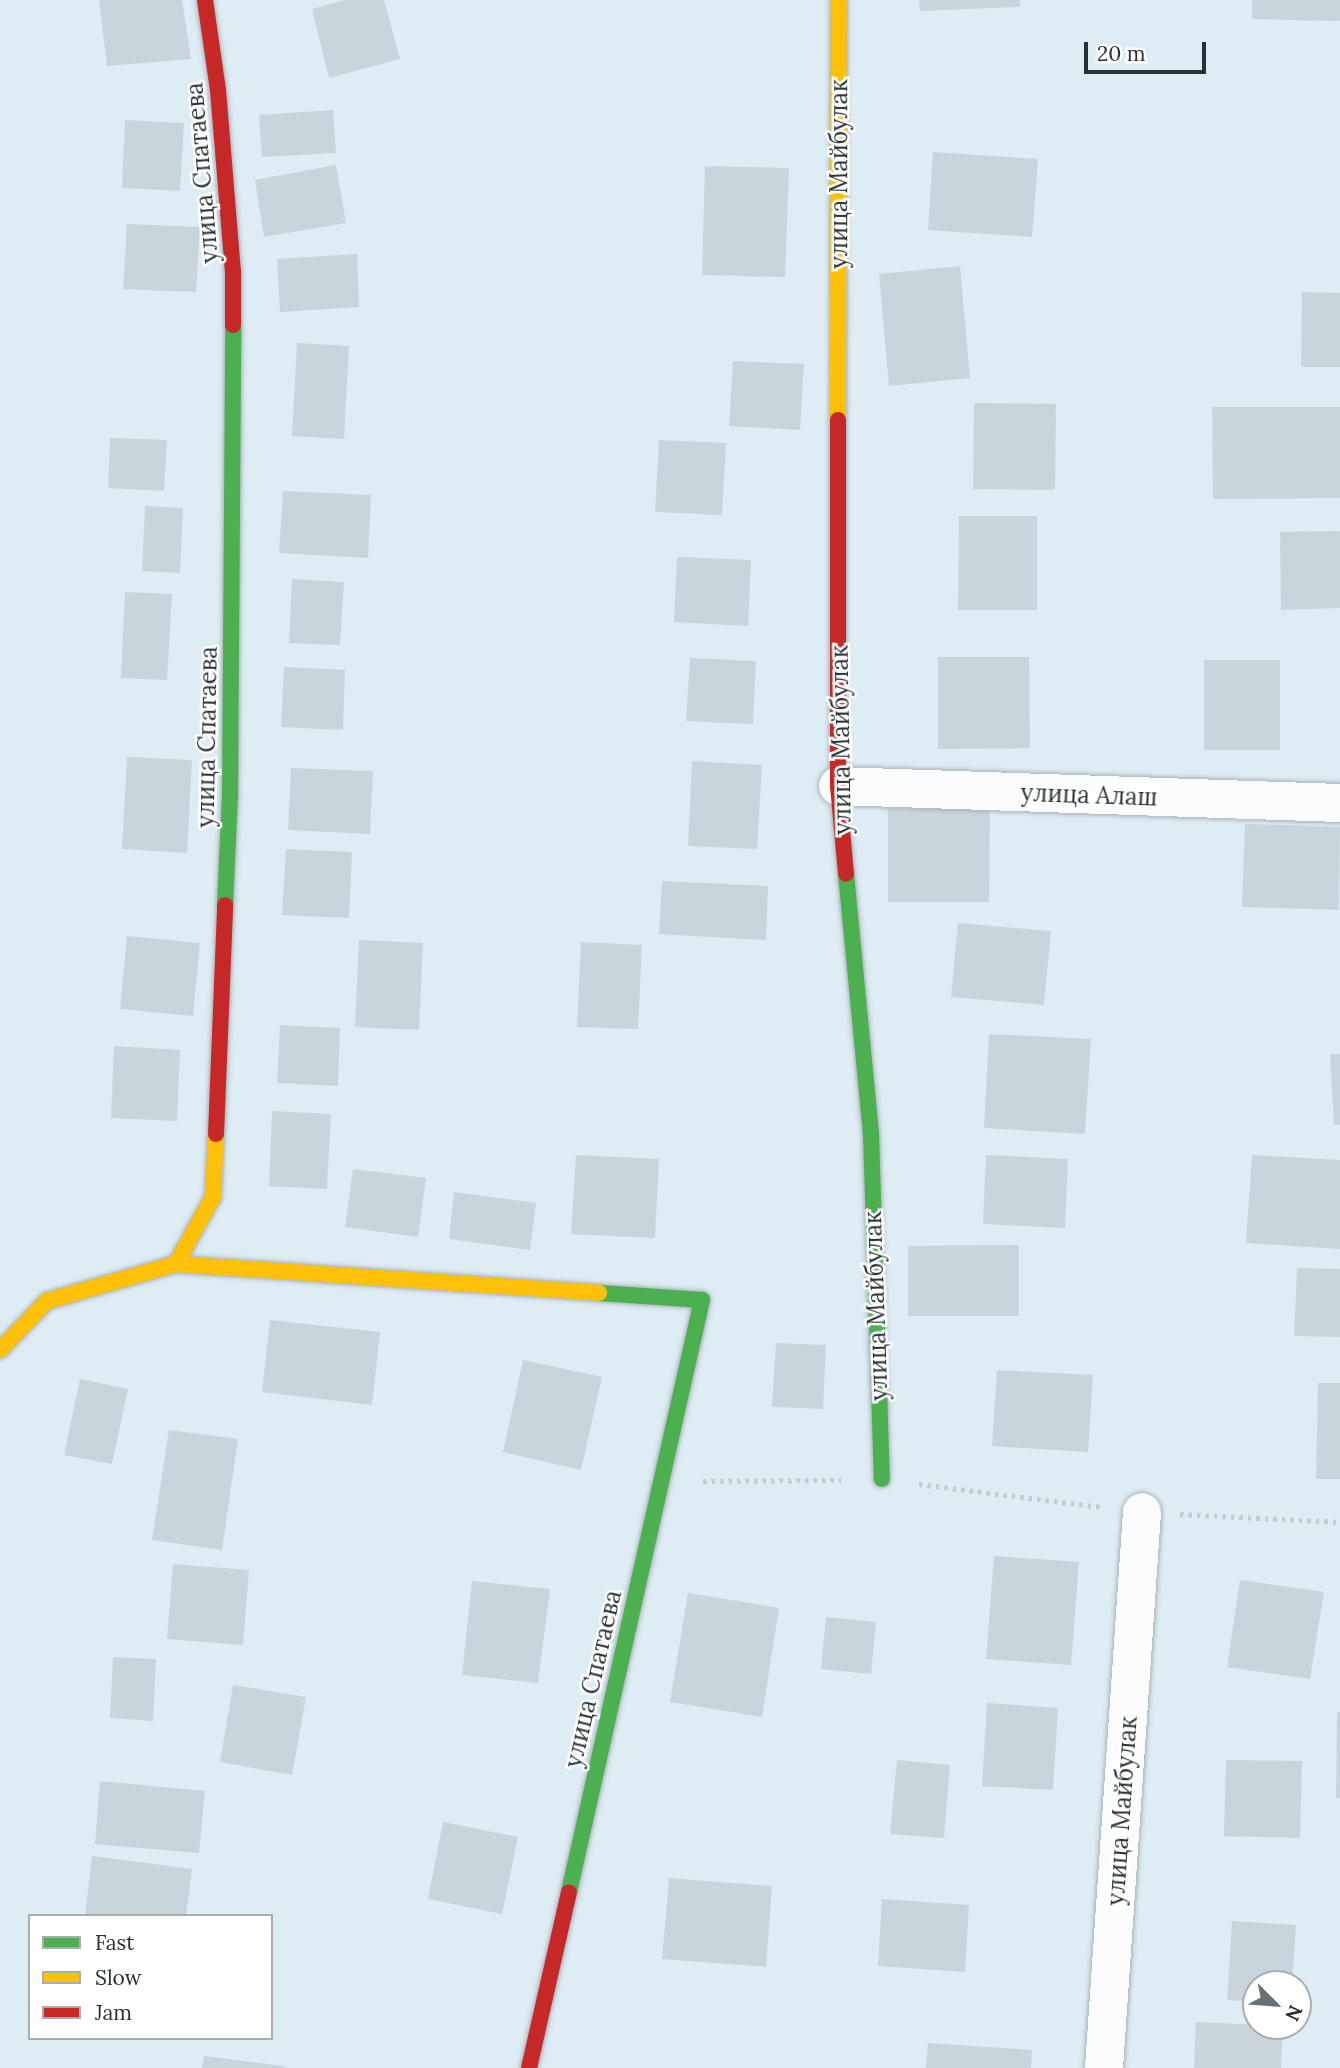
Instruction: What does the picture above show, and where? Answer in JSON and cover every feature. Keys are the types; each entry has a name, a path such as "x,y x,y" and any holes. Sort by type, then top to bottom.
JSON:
{"street":[{"name":"улица Спатаева","path":"205,0 218,90 233,271 230,782 213,1197 176,1264 702,1300 529,2068"},
{"name":"улица Майбулак","path":"839,0 838,786 871,1134 882,1479"},
{"name":"улица Алаш","path":"838,786 1340,803"},
{"path":"0,1350 47,1301 176,1264"},
{"name":"улица Майбулак","path":"1104,2068 1142,1512"}],"path":[{"path":"661,1482 882,1479 1142,1512 1340,1522"}],"building":[{"path":"99,0 182,0 191,59 107,66"},
{"path":"345,0 384,0 400,59 329,78 312,9"},
{"path":"919,0 1020,0 1020,7 920,11"},
{"path":"1252,0 1340,0 1340,21 1252,19"},
{"path":"333,110 336,153 262,157 259,115"},
{"path":"125,120 184,123 180,191 122,188"},
{"path":"933,152 1038,159 1032,237 928,230"},
{"path":"336,165 346,223 264,237 255,180"},
{"path":"705,166 789,168 785,277 702,275"},
{"path":"127,224 200,227 196,292 123,289"},
{"path":"357,254 359,307 280,312 277,259"},
{"path":"960,266 970,378 889,386 879,274"},
{"path":"1302,292 1340,293 1340,367 1301,367"},
{"path":"297,343 349,346 344,439 292,436"},
{"path":"733,361 804,364 800,430 729,426"},
{"path":"974,403 1056,404 1055,490 973,489"},
{"path":"1212,407 1340,407 1340,498 1213,499"},
{"path":"110,438 167,440 164,491 108,488"},
{"path":"659,440 726,443 722,515 655,512"},
{"path":"283,491 371,495 368,558 279,553"},
{"path":"145,506 183,508 180,573 142,571"},
{"path":"959,516 1037,516 1037,610 958,610"},
{"path":"1340,531 1340,608 1281,610 1280,532"},
{"path":"677,557 751,560 748,626 674,622"},
{"path":"292,579 344,582 340,645 289,643"},
{"path":"125,592 172,594 167,680 121,678"},
{"path":"938,657 1029,657 1030,748 938,749"},
{"path":"690,658 756,661 753,724 686,721"},
{"path":"1204,660 1280,660 1280,750 1204,750"},
{"path":"284,667 345,670 343,730 281,727"},
{"path":"127,757 192,760 187,853 122,849"},
{"path":"692,761 762,765 757,849 688,846"},
{"path":"291,768 373,771 370,834 288,830"},
{"path":"888,808 990,808 989,902 888,902"},
{"path":"1245,824 1340,827 1339,910 1242,907"},
{"path":"286,849 352,852 349,918 282,915"},
{"path":"662,881 768,886 766,940 659,934"},
{"path":"958,923 1051,931 1044,1005 951,997"},
{"path":"127,936 200,943 193,1016 120,1009"},
{"path":"359,940 423,943 419,1030 355,1027"},
{"path":"581,942 642,945 638,1029 577,1027"},
{"path":"280,1025 340,1028 338,1086 277,1083"},
{"path":"989,1034 1091,1039 1085,1134 984,1128"},
{"path":"114,1046 180,1050 177,1121 111,1118"},
{"path":"1330,1054 1340,1054 1340,1125 1334,1125"},
{"path":"272,1111 331,1114 327,1189 269,1186"},
{"path":"576,1155 659,1159 655,1238 571,1234"},
{"path":"986,1155 1068,1159 1065,1228 983,1224"},
{"path":"1252,1155 1340,1160 1340,1249 1246,1243"},
{"path":"353,1169 426,1178 418,1237 345,1227"},
{"path":"454,1192 536,1203 530,1250 449,1239"},
{"path":"1019,1245 1019,1316 908,1316 908,1246"},
{"path":"1297,1268 1340,1269 1340,1337 1294,1336"},
{"path":"270,1320 380,1332 372,1405 262,1392"},
{"path":"776,1343 826,1345 823,1409 772,1407"},
{"path":"523,1360 602,1377 581,1470 503,1452"},
{"path":"997,1370 1093,1375 1088,1452 992,1446"},
{"path":"80,1379 128,1389 112,1464 64,1455"},
{"path":"1318,1383 1340,1383 1340,1479 1316,1479"},
{"path":"169,1430 238,1439 222,1550 152,1540"},
{"path":"994,1556 1079,1562 1071,1665 986,1659"},
{"path":"173,1564 249,1570 243,1645 167,1639"},
{"path":"1240,1580 1324,1592 1310,1679 1227,1667"},
{"path":"472,1581 550,1589 538,1683 462,1675"},
{"path":"688,1593 779,1608 762,1717 670,1702"},
{"path":"826,1617 876,1622 871,1674 821,1669"},
{"path":"113,1657 156,1659 153,1721 110,1718"},
{"path":"233,1685 306,1697 292,1775 220,1762"},
{"path":"987,1703 1058,1708 1053,1790 982,1786"},
{"path":"1337,1712 1340,1712 1340,1798 1336,1798"},
{"path":"897,1760 950,1765 944,1838 890,1834"},
{"path":"1226,1760 1302,1761 1300,1838 1224,1836"},
{"path":"100,1781 205,1791 199,1853 95,1844"},
{"path":"443,1822 518,1837 502,1914 428,1899"},
{"path":"92,1856 192,1869 186,1914 85,1914"},
{"path":"669,1878 772,1886 766,1967 662,1959"},
{"path":"882,1899 969,1905 965,1972 878,1966"},
{"path":"1232,1921 1296,1925 1293,1970 1242,1970 1242,2001 1227,2000"},
{"path":"1196,2022 1242,2024 1242,2040 1282,2040 1281,2068 1194,2068"},
{"path":"928,2043 1032,2050 1031,2068 926,2068"},
{"path":"204,2056 284,2066 284,2068 202,2068"}],"traffic: fast":[{"path":"225,905 230,795 233,325"},
{"path":"846,874 871,1134 882,1479"},
{"path":"569,1892 702,1300 599,1293"}],"traffic: slow":[{"path":"838,420 839,0"},
{"path":"0,1350 47,1301 176,1264 213,1197 216,1134"},
{"path":"176,1264 599,1293"}],"traffic: jam":[{"path":"205,0 218,90 233,271 233,325"},
{"path":"838,420 838,786 846,874"},
{"path":"216,1134 225,905"},
{"path":"529,2068 569,1892"}]}
